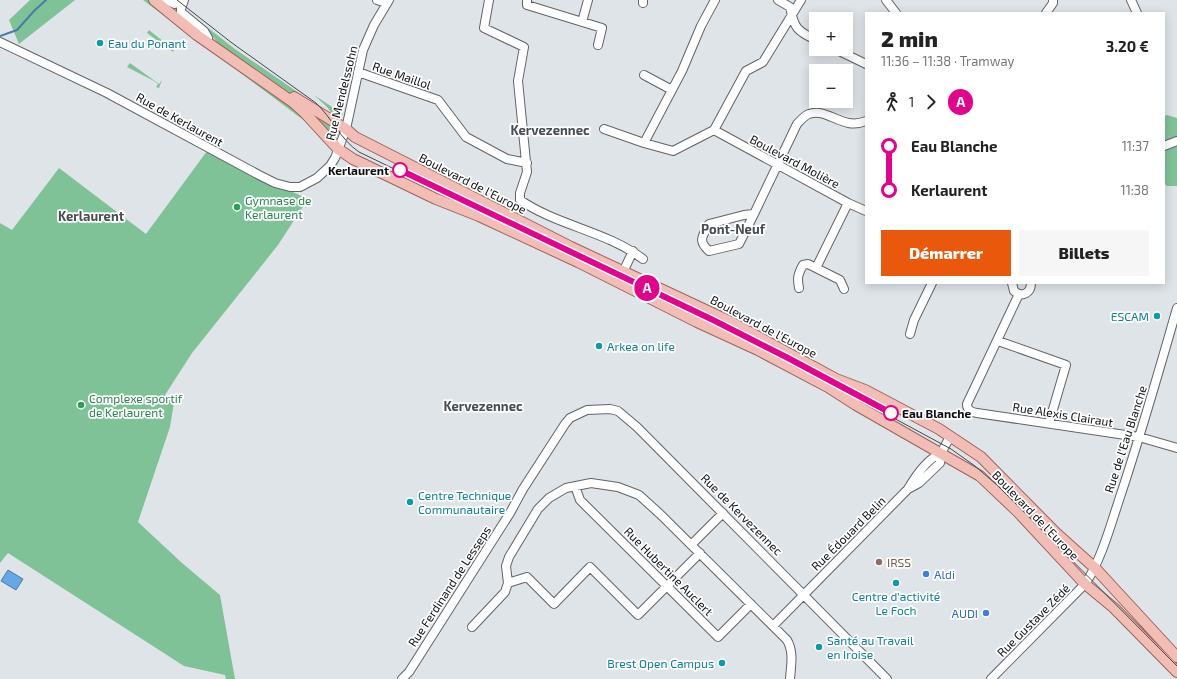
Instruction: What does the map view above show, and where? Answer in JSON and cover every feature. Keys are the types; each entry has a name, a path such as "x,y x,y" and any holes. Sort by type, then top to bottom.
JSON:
{"main road":[{"name":"Boulevard de l'Europe","path":"154,0 197,35 294,104 305,113 338,149 353,159 429,196 479,216 578,262 697,322 758,350 828,387 856,405 980,476 1177,656"},
{"name":"Boulevard de l'Europe","path":"159,0 253,71 346,129 355,137 502,213 623,272 729,321 836,379 865,390 939,429 980,457 1056,534 1114,608 1177,672"}],"street":[{"path":"166,0 175,4 184,0"},
{"path":"184,0 181,12 204,32 208,38"},
{"path":"377,0 388,2"},
{"path":"489,0 484,28 524,47 518,81 527,172 520,193 520,200 534,209 618,243 643,259"},
{"path":"528,0 527,5 602,28 598,45"},
{"path":"582,22 588,0"},
{"path":"644,143 682,71 701,26 715,0"},
{"path":"778,0 790,7 792,17 800,32 809,36"},
{"path":"604,129 673,151 714,130 746,71 763,62 792,17 801,0"},
{"path":"886,0 895,12"},
{"path":"1047,12 1053,3 1053,0"},
{"path":"1131,0 1137,12"},
{"name":"Rue Mendelssohn","path":"338,149 346,129 363,50 374,25 388,2"},
{"name":"Rue de Kerlaurent","path":"0,42 107,92 275,183 290,187 300,187 317,178 330,166 338,149"},
{"path":"849,56 865,64"},
{"name":"Rue Maillol","path":"358,72 438,100 466,137 508,159 527,163"},
{"path":"644,75 672,90"},
{"path":"754,214 709,224 701,239 702,245 709,251 739,244 754,214 778,165 797,124 808,114 821,113 847,124 859,124 865,121"},
{"name":"Boulevard Molière","path":"714,130 848,203 865,211"},
{"path":"1165,146 1177,141"},
{"path":"816,268 848,203"},
{"path":"623,272 632,251"},
{"path":"799,288 797,278 803,265 808,264 840,280 844,289"},
{"path":"910,334 914,320 932,284"},
{"path":"1012,284 1014,291 1019,294 1028,292 1031,284"},
{"path":"1019,294 998,341 1066,365 1049,424"},
{"name":"Rue de l'Eau Blanche","path":"1090,576 1114,514 1139,437 1177,308"},
{"name":"Rue Alexis Clairaut","path":"998,341 967,404 967,407 970,410 977,413 1139,437 1177,448"},
{"name":"Rue de Kervezennec","path":"565,424 570,418 587,410 599,409 618,411 637,427 724,513 887,679"},
{"name":"Rue Ferdinand de Lesseps","path":"402,679 409,672 510,513 522,489 565,424"},
{"name":"Rue Édouard Belin","path":"773,626 908,489 919,484 940,462 941,453 950,437"},
{"path":"472,627 505,592 508,583 506,566 510,557 538,509 549,498 566,488 591,483 618,487 639,495 787,640 791,647 792,654 790,679"},
{"name":"Rue Hubertine Auclert","path":"575,486 580,500 718,637 751,604"},
{"path":"691,545 724,513"},
{"path":"508,583 527,577 554,604 590,567 638,615 700,554"},
{"name":"Rue Gustave Zédé","path":"991,679 1090,576"}],"green space":[{"path":"30,0 75,0 19,44 9,20"},
{"path":"143,0 150,0 295,107 318,131"},
{"path":"184,9 235,49 312,102 323,114 272,81 218,43 207,30 185,13"},
{"path":"149,30 174,50 173,52 147,33"},
{"path":"130,63 159,84 162,80 159,88 156,87 158,84 154,81 127,67"},
{"path":"314,95 343,114 335,118 327,107"},
{"path":"299,103 328,120 338,134 337,137 334,138"},
{"path":"1165,116 1177,118 1177,137 1175,145 1177,146 1177,186 1167,186 1165,184"},
{"name":"Complexe sportif de Kerlaurent","path":"210,147 271,182 308,199 278,245 192,353 165,395 164,398 174,402 170,427 138,522 182,563 220,595 235,679 226,679 225,675 184,666 8,553 0,563 0,223 12,230 59,168 146,234"}],"water":[{"path":"8,570 23,579 16,590 1,581"}],"waterway":[{"path":"0,36 17,30 46,0"}],"tram line":[{"path":"177,0 232,43 316,103 327,115 341,135 359,152 751,341 951,449 975,466 997,485 1177,666"},
{"name":"A","path":"400,170 713,320 891,413"}],"place":[{"name":"Eau du Ponant","path":"100,43"},
{"name":"Kerlaurent","path":"400,170"},
{"name":"Gymnase de Kerlaurent","path":"237,207"},
{"name":"ESCAM","path":"1157,316"},
{"name":"Arkea on life","path":"599,346"},
{"name":"Complexe sportif de Kerlaurent","path":"81,405"},
{"name":"Eau Blanche","path":"891,413"},
{"name":"Centre Technique Communautaire","path":"410,502"},
{"name":"IRSS","path":"879,562"},
{"name":"Aldi","path":"926,574"},
{"name":"Centre d'activité Le Foch","path":"896,583"},
{"name":"AUDI","path":"986,613"},
{"name":"Santé au Travail en Iroise","path":"819,647"},
{"name":"Brest Open Campus","path":"722,663"}],"district":[{"name":"Kervezennec","path":"550,130"},
{"name":"Kerlaurent","path":"91,216"},
{"name":"Pont-Neuf","path":"733,229"},
{"name":"Kervezennec","path":"483,406"}]}
